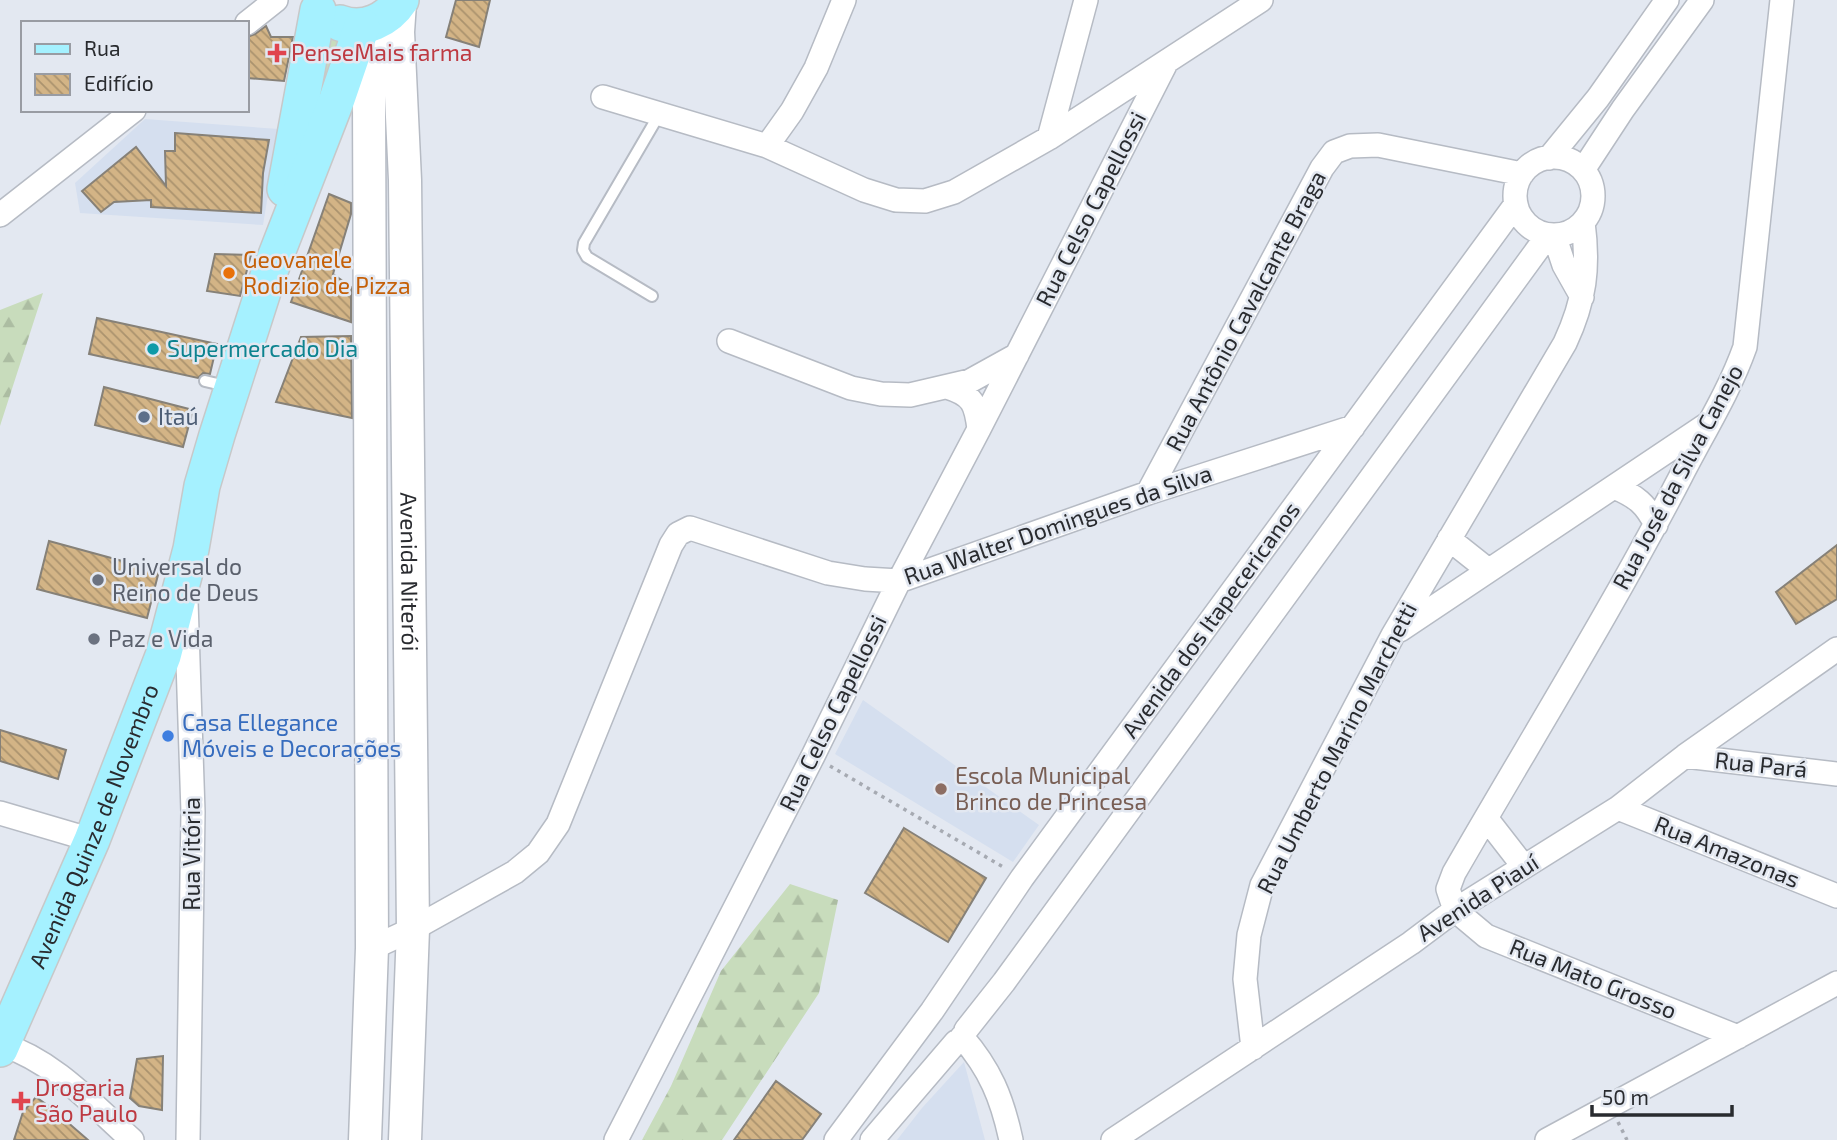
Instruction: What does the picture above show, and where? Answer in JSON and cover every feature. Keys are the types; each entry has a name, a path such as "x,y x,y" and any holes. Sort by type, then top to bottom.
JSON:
{"main road":[{"path":"314,5 339,23 385,13"},
{"name":"Avenida Quinze de Novembro","path":"268,276 314,5"},
{"name":"Avenida Quinze de Novembro","path":"1,1045 92,840 163,656 202,486 219,384 268,276 337,99 385,13"},
{"name":"Avenida Niterói","path":"365,1140 372,947 369,96 385,13"},
{"name":"Avenida Niterói","path":"385,13 398,32 405,180 413,929 405,1140"},
{"path":"370,177 405,180"}],"street":[{"path":"248,22 276,0"},
{"path":"767,146 792,111 816,68 844,0"},
{"path":"1049,138 1086,0"},
{"path":"603,97 767,146 864,190 896,200 925,201 954,192 1049,138 1261,0"},
{"path":"1549,158 1598,98 1667,0"},
{"path":"1583,170 1623,109 1702,0"},
{"name":"Rua José da Silva Canejo","path":"1455,910 1448,890 1454,873 1656,525 1708,423 1733,381 1745,347 1782,0"},
{"name":"Rua Celso Capellossi","path":"616,1140 813,756 899,581 1166,63"},
{"path":"0,215 131,112"},
{"name":"Rua Antônio Cavalcante Braga","path":"1147,493 1322,168 1334,152 1350,146 1378,145 1522,174"},
{"path":"1549,158 1562,158 1583,170 1590,180 1593,202 1583,222 1575,230 1551,235 1536,231 1527,224 1516,204 1517,183 1522,174 1539,161 1549,158"},
{"name":"Avenida dos Itapecericanos","path":"836,1140 932,1011 1022,878 1516,204"},
{"name":"Rua Umberto Marino Marchetti","path":"1253,1048 1245,979 1249,935 1262,885 1393,635 1565,343 1577,317 1586,276 1587,253 1583,222"},
{"path":"1551,235 1582,297"},
{"name":"Avenida dos Itapecericanos","path":"872,1140 961,1036 1012,971 1551,235"},
{"path":"729,341 852,388 881,394 910,395 970,381 1017,355"},
{"path":"947,387 960,391 971,399 977,408 979,429"},
{"path":"1393,635 1708,423"},
{"name":"Rua Walter Domingues da Silva","path":"372,947 413,929 515,873 538,853 558,824 671,545 678,534 690,528 828,573 899,581 1147,493 1353,427"},
{"path":"1615,487 1639,499 1648,508 1656,525"},
{"path":"1449,539 1488,570"},
{"name":"Rua Vitória","path":"185,568 193,812 188,1140"},
{"name":"Avenida Piauí","path":"1113,1140 1411,943 1455,910 1618,808 1685,756 1837,649"},
{"name":"Rua Pará","path":"1685,756 1837,774"},
{"name":"Rua Amazonas","path":"1618,808 1837,896"},
{"path":"0,813 92,840"},
{"path":"1486,818 1524,867"},
{"name":"Rua Mato Grosso","path":"1455,910 1486,936 1738,1037"},
{"path":"1547,1140 1837,983"},
{"path":"932,1011 942,1005 954,1006 966,1018 961,1036 992,1078 1006,1116 1011,1140"},
{"path":"1,1045 31,1056 57,1073 132,1140"}],"lane":[{"path":"652,296 587,257 583,250 584,243 660,113"}],"path":[{"path":"813,756 1022,878"}],"shaded area":[{"path":"145,119 279,129 263,225 80,213 75,183"},
{"name":"Escola Municipal Brinco de Princesa","path":"863,700 1039,825 1013,862 835,754"},
{"path":"964,1062 985,1140 897,1140 922,1108"}],"green space":[{"path":"332,37 347,43 296,167"},
{"path":"43,293 0,426 0,310"},
{"path":"790,884 838,900 819,993 722,1140 642,1140 671,1086 721,971"}],"building":[{"path":"456,0 490,0 479,47 446,37"},
{"name":"PenseMais farma","path":"266,26 271,37 293,37 284,81 248,78 248,37"},
{"path":"175,133 269,140 263,173 261,213 151,207 151,200 114,202 101,212 82,191 136,147 166,186 165,151 175,151"},
{"path":"329,194 351,203 351,214 333,274 351,287 351,322 291,302"},
{"name":"Geovanele Rodizio de Pizza","path":"215,254 251,255 240,296 207,291"},
{"name":"Supermercado Dia","path":"97,318 217,344 210,374 203,373 198,378 89,354"},
{"path":"351,336 352,418 276,402 301,337"},
{"name":"Itaú","path":"104,387 193,410 183,447 95,425"},
{"name":"Universal do Reino de Deus","path":"49,541 159,571 147,618 37,589"},
{"path":"1837,545 1837,599 1796,624 1776,592"},
{"path":"0,730 66,750 58,779 0,761"},
{"path":"904,828 986,878 948,942 865,893"},
{"path":"163,1056 162,1110 139,1106 130,1098 137,1059"},
{"path":"776,1081 821,1114 802,1140 734,1140"},
{"path":"36,1097 88,1140 14,1140 23,1112"}],"place":[{"name":"PenseMais farma","path":"277,53"},
{"name":"Geovanele Rodizio de Pizza","path":"229,273"},
{"name":"Supermercado Dia","path":"153,349"},
{"name":"Itaú","path":"144,417"},
{"name":"Universal do Reino de Deus","path":"98,580"},
{"name":"Paz e Vida","path":"94,639"},
{"name":"Casa Ellegance Móveis e Decorações","path":"168,736"},
{"name":"Escola Municipal Brinco de Princesa","path":"941,789"},
{"name":"Drogaria São Paulo","path":"21,1101"}]}
